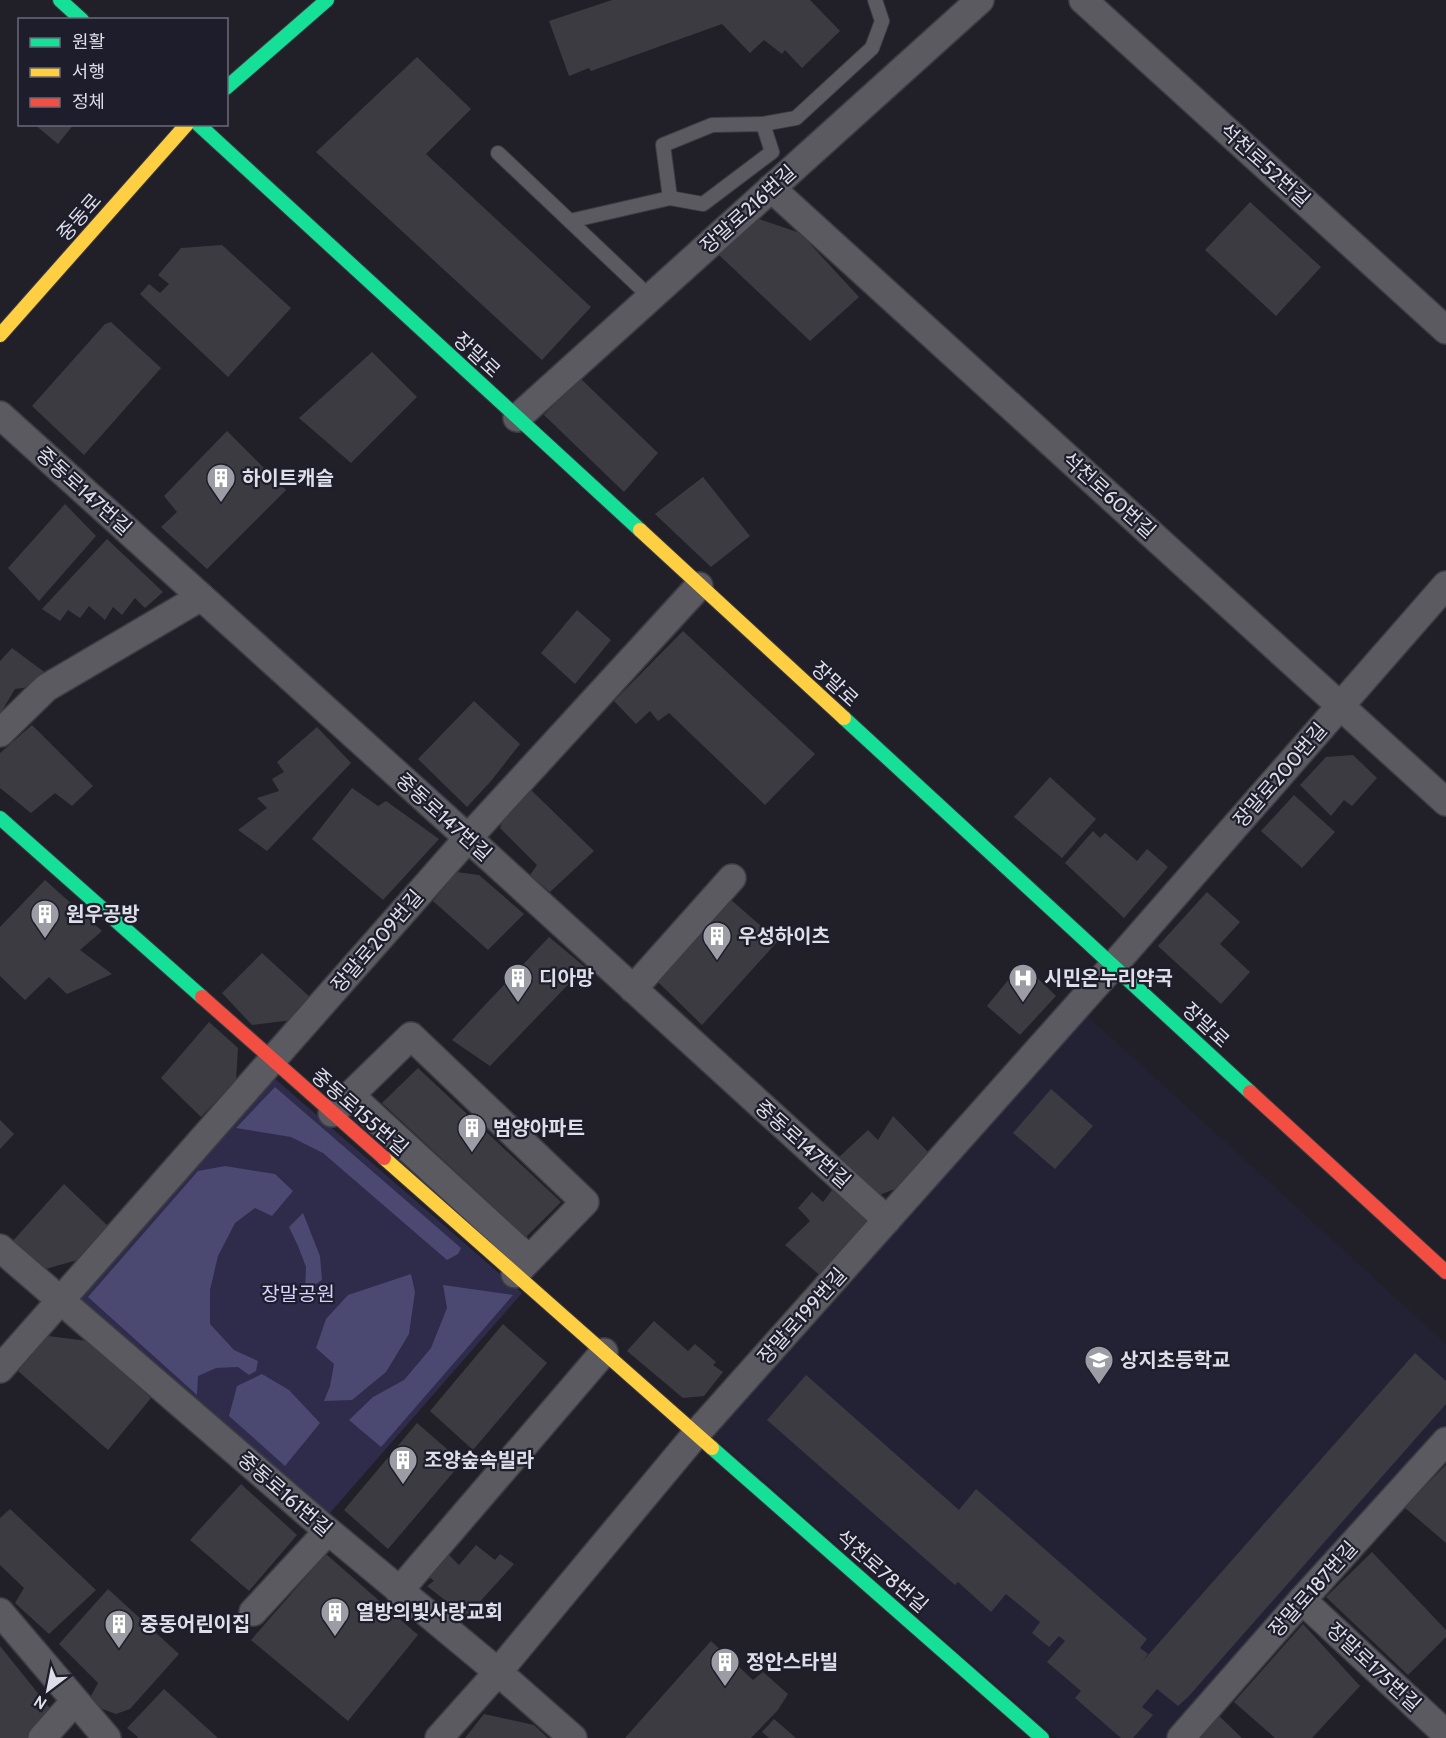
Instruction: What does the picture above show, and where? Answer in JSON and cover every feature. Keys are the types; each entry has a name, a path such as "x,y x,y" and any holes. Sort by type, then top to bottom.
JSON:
{"street":[{"path":"60,0 80,18"},
{"path":"228,86 327,0"},
{"name":"장말로216번길","path":"517,418 980,0"},
{"name":"석천로52번길","path":"1083,0 1446,330"},
{"name":"중동로","path":"0,335 185,126"},
{"name":"장말로","path":"200,126 1446,1272"},
{"name":"석천로60번길","path":"771,188 1446,802"},
{"name":"중동로147번길","path":"0,416 887,1220"},
{"name":"장말로200번길","path":"1113,966 1446,585"},
{"name":"장말로209번길","path":"0,1369 468,838 699,586"},
{"path":"0,733 46,688 201,597"},
{"name":"중동로155번길","path":"0,818 272,1060 341,1104"},
{"path":"633,989 732,878"},
{"name":"장말로199번길","path":"439,1738 498,1672 696,1434 1113,966"},
{"path":"522,1266 585,1202 411,1036 341,1104 437,1186 522,1266 604,1352 696,1434"},
{"name":"중동로161번길","path":"0,1248 328,1531 498,1672 573,1738"},
{"path":"399,1591 604,1352"},
{"name":"석천로78번길","path":"696,1434 1042,1738"},
{"name":"장말로187번길","path":"1181,1738 1446,1441"},
{"path":"253,1612 328,1531"},
{"name":"장말로175번길","path":"1302,1600 1446,1734"},
{"path":"0,1612 107,1738"},
{"path":"42,1738 75,1701"}],"lane":[{"path":"670,198 663,145 712,125 764,124 796,118 872,48 882,21 875,0"},
{"path":"570,221 670,198 703,204 772,152 764,124"},
{"path":"498,153 650,297"}],"shaded area":[{"name":"상지초등학교","path":"1083,1012 1446,1344 1446,1425 1168,1738 1057,1738 710,1433"},
{"path":"275,1087 461,1248 458,1254 447,1260 323,1153 291,1137 236,1128"},
{"path":"225,1166 275,1174 293,1191 272,1216 255,1208 235,1223 218,1256 210,1290 210,1324 234,1350 258,1361 256,1371 249,1375 238,1367 216,1368 198,1376 197,1395 88,1297 198,1171"},
{"path":"303,1213 320,1256 322,1280 305,1291 306,1267 289,1227"},
{"path":"411,1274 415,1292 409,1334 386,1372 352,1400 324,1401 330,1386 334,1364 316,1348 326,1319 348,1295"},
{"path":"443,1285 513,1295 381,1447 349,1420 373,1397 404,1380 431,1348 447,1308"},
{"path":"262,1374 289,1390 320,1423 285,1466 229,1416 237,1386"}],"green space":[{"name":"장말공원","path":"274,1078 522,1293 329,1514 78,1301"}],"building":[{"path":"612,0 810,0 840,31 802,68 785,50 782,54 764,40 750,53 722,24 591,71 589,68 569,76 549,21"},
{"path":"417,57 471,109 426,154 591,307 542,360 316,152"},
{"path":"36,126 72,126 58,144"},
{"path":"1250,202 1321,267 1276,316 1205,250"},
{"path":"759,219 800,233 859,297 810,341 718,254"},
{"path":"222,245 291,308 228,377 140,294 149,284 160,293 169,284 158,275 181,248"},
{"path":"111,322 161,368 84,455 32,406 105,324"},
{"path":"372,352 417,397 351,463 299,418"},
{"path":"580,378 658,453 624,492 544,415"},
{"name":"하이트캐슬","path":"227,431 286,490 207,569 161,527 177,512 164,496"},
{"path":"703,477 750,536 711,567 655,514"},
{"path":"65,504 96,536 39,601 8,568"},
{"path":"107,539 163,592 145,608 135,598 122,615 113,607 105,620 89,606 80,618 68,610 60,621 42,609"},
{"path":"577,610 611,640 575,684 541,653"},
{"path":"683,631 815,754 765,805 669,713 658,721 650,711 636,724 614,701"},
{"path":"12,648 47,674 30,687 15,689 0,714 0,661"},
{"path":"474,701 520,744 467,807 418,759"},
{"path":"32,725 93,786 72,806 55,793 31,813 0,788 0,753"},
{"path":"317,727 351,763 267,851 238,830 267,808 257,798 279,791 272,779 284,772 277,762"},
{"path":"1353,755 1377,778 1352,806 1344,800 1331,816 1300,785 1326,757"},
{"path":"1050,777 1096,819 1062,858 1014,817"},
{"path":"352,788 378,806 386,801 439,839 383,900 312,839"},
{"path":"530,789 594,851 550,892 530,875 537,865 500,828 504,816"},
{"path":"1294,795 1335,832 1302,868 1261,831"},
{"path":"1093,831 1100,838 1105,833 1137,861 1147,849 1168,867 1124,918 1065,863"},
{"path":"456,872 479,875 524,914 488,950 433,901"},
{"name":"원우공방","path":"45,880 102,931 80,950 112,974 67,994 49,977 25,1000 0,976 0,927"},
{"path":"1207,892 1240,922 1220,944 1250,972 1221,1004 1158,946"},
{"name":"우성하이츠","path":"729,898 778,941 702,1025 658,982"},
{"name":"디아망","path":"549,937 585,967 490,1066 452,1040"},
{"path":"262,953 311,998 292,1020 252,1025 222,993"},
{"path":"1022,963 1056,996 1020,1035 987,1006"},
{"path":"209,1022 238,1048 236,1080 201,1117 161,1078"},
{"name":"범양아파트","path":"418,1068 561,1202 526,1237 382,1103"},
{"path":"1051,1089 1093,1126 1055,1169 1013,1133"},
{"path":"893,1116 933,1157 905,1185 877,1196 838,1158 868,1130 878,1140"},
{"path":"0,1120 14,1134 0,1149"},
{"path":"64,1184 109,1227 81,1259 42,1270 11,1243"},
{"path":"832,1190 873,1224 823,1278 785,1245 810,1221 798,1208 812,1192 823,1202"},
{"path":"654,1321 688,1351 695,1344 716,1362 713,1365 723,1372 704,1396 683,1398 627,1351"},
{"path":"503,1324 547,1363 473,1450 430,1411"},
{"path":"48,1336 88,1341 151,1398 108,1450 18,1371"},
{"path":"1415,1353 1446,1381 1446,1404 1188,1697 1178,1706 1157,1689 1142,1707 1153,1715 1133,1738 1121,1738 1075,1698 1081,1691 1047,1662 1065,1641 1059,1636 1049,1647 1032,1633 1040,1622 1006,1594 991,1612 958,1582 955,1585 767,1420 806,1375 959,1510 976,1489 1147,1639 1140,1648 1148,1654 1142,1662"},
{"name":"조양숲속빌라","path":"417,1423 462,1462 388,1549 344,1510"},
{"path":"1446,1465 1446,1543 1404,1507"},
{"path":"241,1484 297,1535 249,1591 190,1540"},
{"path":"10,1509 96,1590 49,1634 15,1603 24,1588 0,1565 0,1518"},
{"path":"476,1545 495,1560 500,1554 514,1564 466,1617 427,1586 434,1581 428,1576 448,1554 459,1565"},
{"path":"1372,1552 1446,1630 1446,1637 1408,1675 1326,1597"},
{"name":"열방의빛사랑교회","path":"326,1554 418,1635 348,1721 251,1640"},
{"name":"중동어린이집","path":"108,1589 179,1654 130,1709 116,1714 97,1707 91,1696 98,1683 59,1644"},
{"path":"1303,1624 1360,1686 1312,1738 1275,1738 1234,1702"},
{"name":"정안스타빌","path":"711,1641 753,1680 763,1672 788,1694 778,1710 751,1738 625,1738"},
{"path":"0,1646 57,1717 37,1738 0,1738"},
{"path":"164,1689 218,1738 137,1738 127,1728"},
{"path":"484,1714 534,1725 548,1738 465,1738"},
{"path":"1219,1716 1242,1738 1199,1738"},
{"path":"774,1719 796,1738 769,1738 762,1732"}],"traffic: fast":[{"path":"60,0 80,18"},
{"path":"228,86 327,0"},
{"path":"200,126 640,530"},
{"path":"844,718 1250,1092"},
{"path":"0,818 202,997"},
{"path":"712,1448 1042,1738"}],"traffic: slow":[{"path":"0,335 185,126"},
{"path":"640,530 844,718"},
{"path":"384,1158 712,1448"}],"traffic: jam":[{"path":"202,997 384,1158"},
{"path":"1250,1092 1446,1272"}],"place":[{"name":"하이트캐슬","path":"221,504"},
{"name":"원우공방","path":"45,940"},
{"name":"우성하이츠","path":"717,962"},
{"name":"디아망","path":"518,1004"},
{"name":"시민온누리약국","path":"1023,1004"},
{"name":"범양아파트","path":"472,1154"},
{"name":"상지초등학교","path":"1099,1386"},
{"name":"조양숲속빌라","path":"403,1486"},
{"name":"열방의빛사랑교회","path":"335,1638"},
{"name":"중동어린이집","path":"119,1650"},
{"name":"정안스타빌","path":"725,1688"}]}
